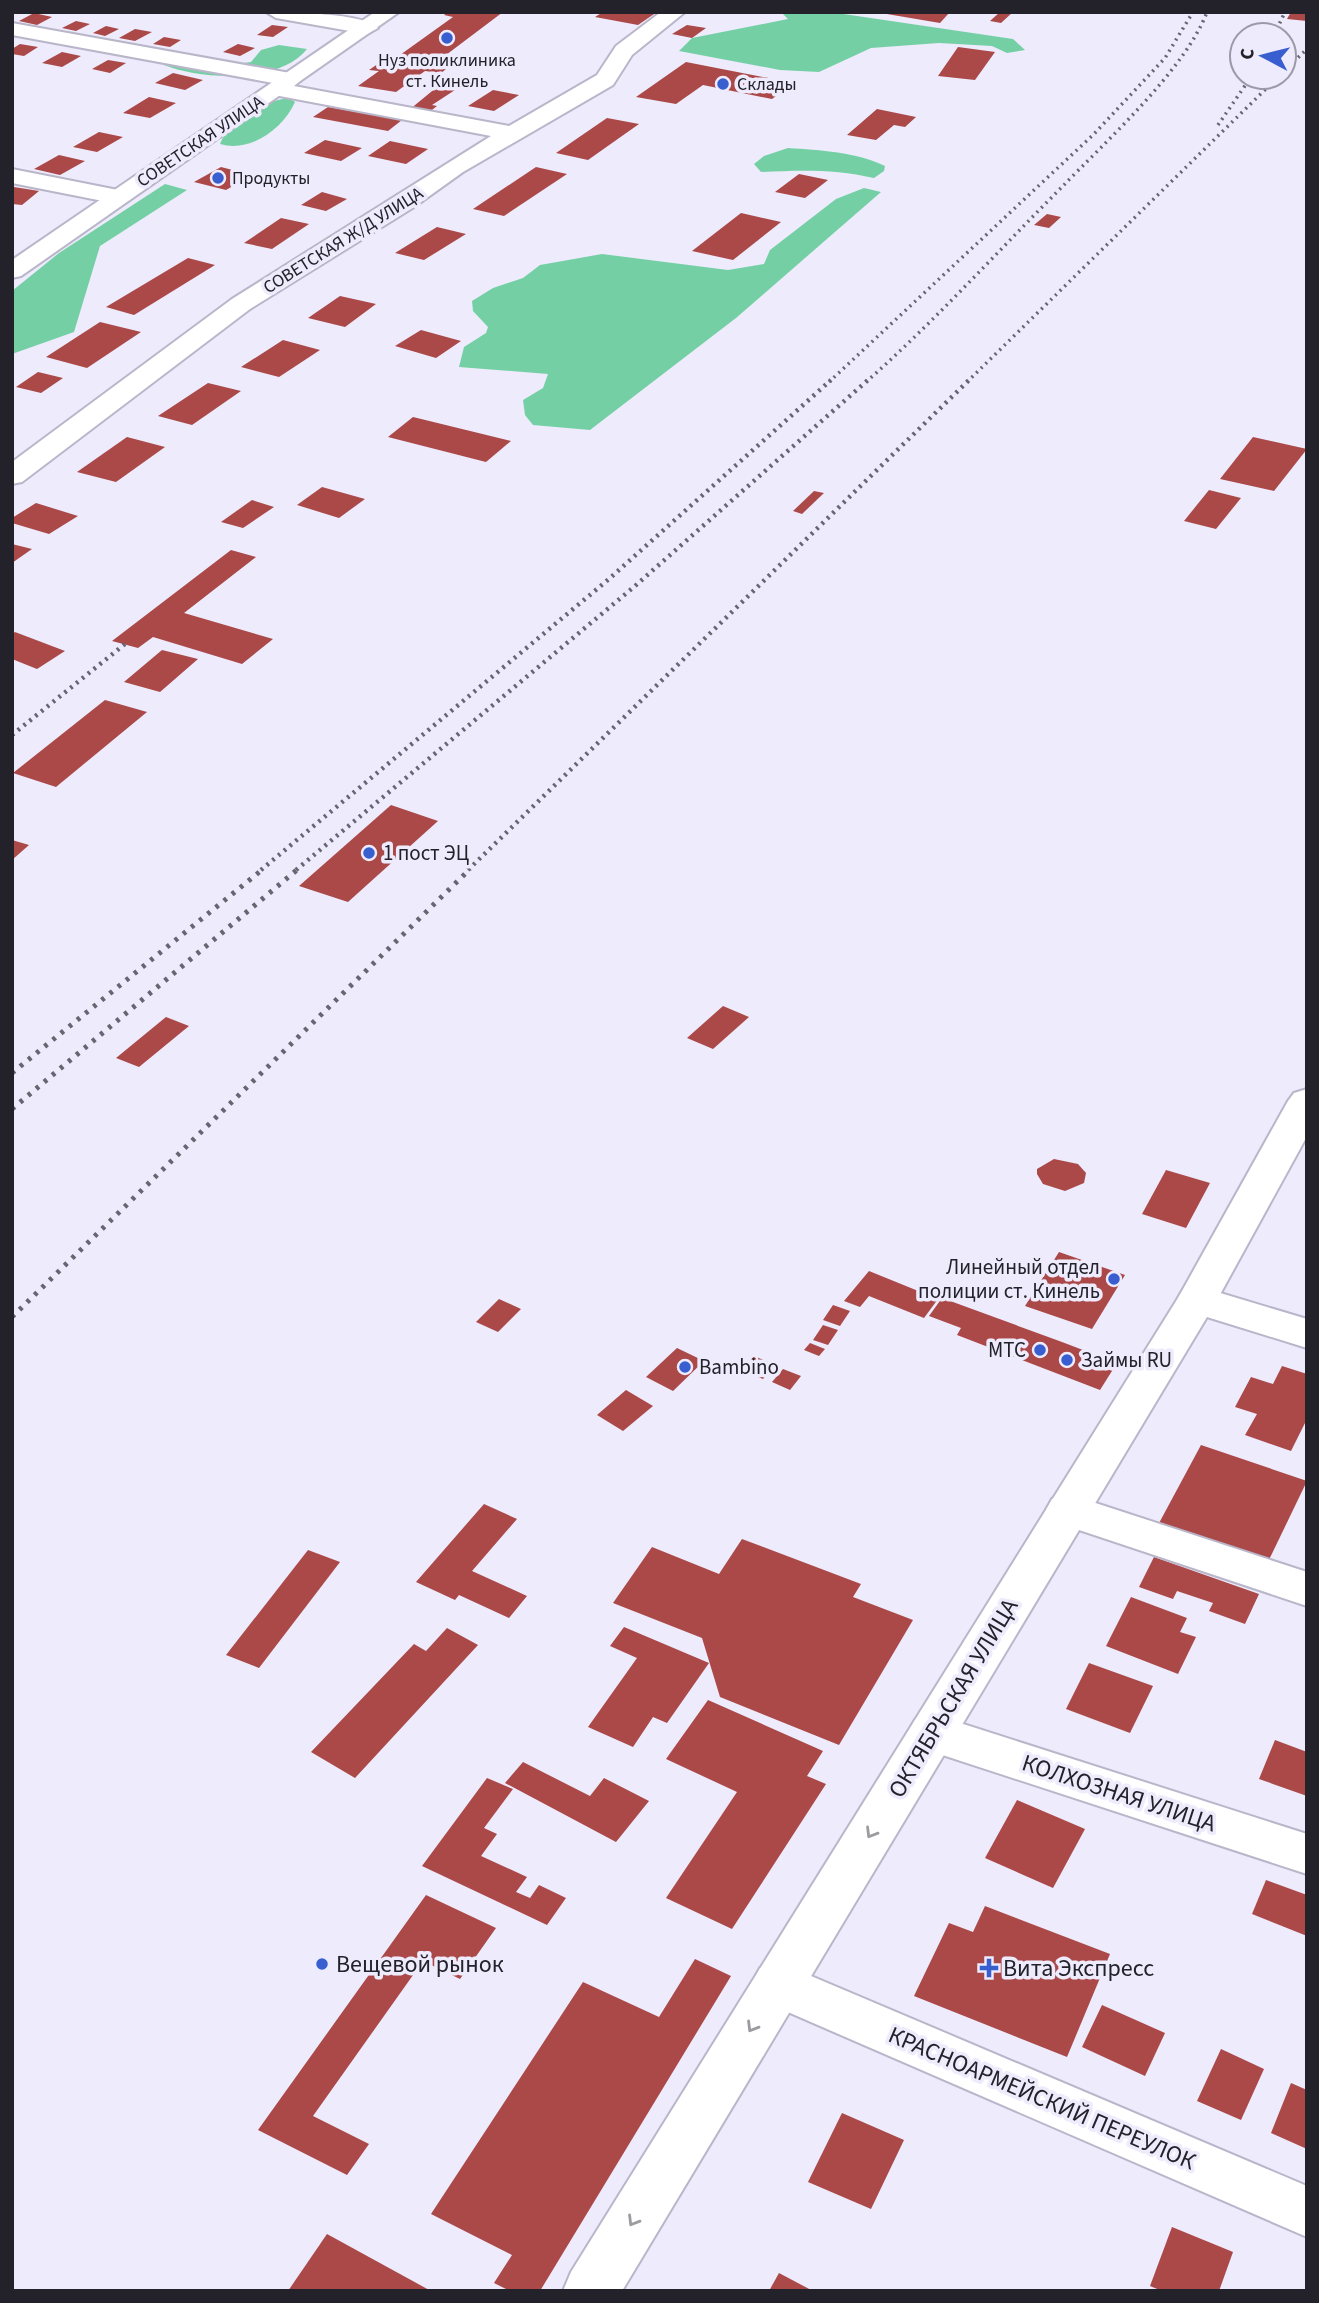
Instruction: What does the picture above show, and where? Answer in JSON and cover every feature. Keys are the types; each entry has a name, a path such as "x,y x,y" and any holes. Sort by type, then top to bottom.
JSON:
{"street":[{"name":"СОВЕТСКАЯ УЛИЦА","path":"16,266 389,12"},
{"name":"СОВЕТСКАЯ Ж/Д УЛИЦА","path":"12,477 241,304 406,202 455,167 606,80 624,51 675,12"},
{"path":"280,13 367,28"},
{"path":"12,29 515,134"},
{"path":"12,177 118,197"},
{"name":"ОКТЯБРЬСКАЯ УЛИЦА","path":"591,2291 1197,1300 1305,1108"},
{"path":"1197,1300 1307,1334"},
{"path":"1068,1510 1307,1589"},
{"name":"КОЛХОЗНАЯ УЛИЦА","path":"932,1733 1307,1854"},
{"name":"КРАСНОАРМЕЙСКИЙ ПЕРЕУЛОК","path":"778,1984 1307,2212"}],"green space":[{"path":"781,12 830,12 1013,39 1025,50 1007,53 992,46 939,43 871,48 819,72 780,70 679,51 692,38 788,19"},
{"path":"279,45 307,49 295,60 278,68 239,76 198,74 164,65 173,55 228,65 251,62 261,50"},
{"path":"289,98 295,102 274,130 243,145 220,144 231,127 248,113 269,103"},
{"path":"788,148 850,155 885,166 884,171 874,178 818,171 761,172 754,164 764,156"},
{"path":"165,184 187,190 100,246 74,332 12,354 12,291 59,253"},
{"path":"864,188 881,192 736,318 590,430 533,425 525,415 523,400 543,388 548,374 459,367 464,347 486,333 488,327 473,311 472,301 493,288 523,278 540,265 602,254 728,270 764,264 770,250 836,199"}],"building":[{"name":"Нуз поликлиника ст. Кинель","path":"448,12 503,12 434,64 450,66 441,73 425,71 396,92 358,86 379,71 369,70 385,59 393,60 453,17 444,15"},
{"path":"603,12 657,12 638,25 595,17"},
{"path":"875,12 950,12 940,23"},
{"path":"1000,12 1013,12 1001,23 990,21"},
{"path":"1291,12 1307,13 1307,21 1287,19"},
{"path":"34,13 52,17 37,25 19,21"},
{"path":"76,21 90,24 76,31 62,28"},
{"path":"272,25 288,27 273,37 257,35"},
{"path":"687,25 706,28 692,38 672,34"},
{"path":"106,26 119,29 105,36 93,33"},
{"path":"135,29 152,32 135,41 119,38"},
{"path":"164,37 181,40 170,47 153,44"},
{"path":"20,44 38,47 24,56 12,54 12,49"},
{"path":"238,44 255,48 240,56 223,52"},
{"path":"958,47 995,52 975,80 938,76"},
{"path":"62,52 81,56 62,67 42,63"},
{"path":"108,60 126,63 110,73 92,69"},
{"name":"Склады","path":"686,62 794,83 772,99 703,85 676,104 636,97"},
{"path":"173,73 203,80 185,90 155,83"},
{"path":"437,87 455,90 432,105 437,106 428,113 409,110"},
{"path":"493,90 519,95 494,111 468,106"},
{"path":"149,97 176,103 150,118 123,113"},
{"path":"328,107 402,120 388,131 313,117"},
{"path":"877,109 916,117 905,127 894,125 876,140 847,135"},
{"path":"607,118 639,124 588,160 556,153"},
{"path":"99,132 123,137 97,152 73,147"},
{"path":"325,140 362,148 341,161 304,153"},
{"path":"390,141 428,149 406,164 368,156"},
{"path":"59,155 85,161 60,175 34,169"},
{"path":"221,167 252,175 226,190 194,182"},
{"path":"536,167 567,174 504,216 473,209"},
{"path":"799,174 828,180 805,198 775,192"},
{"path":"14,187 39,191 22,205 12,204"},
{"path":"322,192 347,199 326,211 301,205"},
{"path":"741,213 781,222 733,260 692,251"},
{"path":"1047,214 1061,217 1049,228 1034,225"},
{"path":"281,218 309,224 272,249 244,243"},
{"path":"437,227 466,234 424,260 395,253"},
{"path":"188,258 215,265 134,315 106,307"},
{"path":"340,296 376,304 345,327 308,318"},
{"path":"100,322 141,332 87,368 46,357"},
{"path":"421,330 461,341 436,358 395,346"},
{"path":"283,340 320,350 279,377 241,367"},
{"path":"38,372 63,378 41,393 16,387"},
{"path":"208,383 241,391 192,425 158,416"},
{"path":"413,417 511,441 486,462 388,437"},
{"path":"127,437 165,447 116,482 77,472"},
{"path":"1253,437 1307,449 1274,491 1220,479"},
{"path":"322,487 365,499 339,518 297,505"},
{"path":"1209,490 1241,498 1216,529 1184,521"},
{"path":"814,491 824,493 802,514 793,511"},
{"path":"252,500 274,507 243,528 221,522"},
{"path":"36,503 78,516 49,534 12,523 12,518"},
{"path":"12,544 32,549 12,563"},
{"path":"231,550 256,557 184,613 273,639 242,664 153,637 138,648 112,641"},
{"path":"15,632 65,651 37,669 12,659 12,634"},
{"path":"162,650 198,659 160,692 124,682"},
{"path":"105,700 147,712 56,787 13,773"},
{"name":"1 пост ЭЦ","path":"391,805 438,821 348,902 299,886"},
{"path":"12,840 29,845 12,860"},
{"path":"723,1006 749,1017 713,1049 687,1038"},
{"path":"166,1017 189,1026 139,1067 116,1058"},
{"path":"1054,1159 1078,1164 1086,1173 1084,1183 1065,1191 1043,1184 1037,1169"},
{"path":"1166,1170 1210,1183 1186,1228 1142,1214"},
{"path":"1059,1252 1125,1275 1092,1329 1025,1306"},
{"path":"869,1271 938,1299 924,1318 869,1296 860,1307 844,1301"},
{"path":"942,1298 1117,1363 1100,1390 957,1335 961,1328 929,1316"},
{"path":"499,1299 521,1309 498,1332 476,1322"},
{"path":"833,1305 850,1311 840,1326 823,1320"},
{"path":"823,1325 838,1330 828,1345 813,1340"},
{"path":"810,1343 825,1349 819,1356 804,1350"},
{"path":"677,1348 704,1361 673,1391 646,1377"},
{"path":"754,1356 775,1365 763,1379 742,1370"},
{"path":"1282,1366 1307,1374 1307,1419 1291,1451 1245,1435 1257,1414 1235,1407 1251,1377 1273,1384"},
{"path":"783,1369 801,1376 790,1390 772,1382"},
{"path":"626,1390 653,1406 623,1431 597,1415"},
{"path":"1201,1445 1307,1481 1267,1564 1158,1525"},
{"path":"484,1504 517,1519 472,1571 527,1596 509,1618 459,1595 455,1600 416,1582"},
{"path":"742,1539 861,1584 853,1597 913,1620 839,1745 720,1697 702,1638 613,1603 652,1547 719,1574"},
{"path":"308,1550 340,1562 259,1668 226,1655"},
{"path":"1154,1557 1259,1594 1245,1624 1209,1611 1213,1603 1177,1591 1173,1599 1139,1587"},
{"path":"1131,1597 1187,1618 1180,1632 1196,1637 1178,1674 1106,1646"},
{"path":"624,1627 709,1663 667,1723 653,1717 633,1747 588,1727 637,1658 610,1646"},
{"path":"447,1628 478,1645 355,1778 311,1752 414,1644 426,1651"},
{"path":"1089,1663 1153,1686 1130,1733 1066,1709"},
{"path":"708,1700 823,1751 807,1776 826,1784 732,1929 666,1898 737,1792 666,1759"},
{"path":"1275,1740 1307,1752 1307,1796 1259,1779"},
{"path":"523,1762 590,1796 604,1778 649,1801 616,1842 505,1783"},
{"path":"487,1778 513,1789 484,1828 497,1834 481,1856 527,1877 516,1892 530,1898 539,1885 566,1898 547,1925 422,1866"},
{"path":"1017,1800 1085,1829 1053,1888 985,1858"},
{"path":"1266,1880 1307,1895 1307,1936 1252,1914"},
{"path":"426,1895 496,1928 460,1979 423,1961 313,2116 369,2144 347,2175 258,2130"},
{"path":"985,1906 1110,1954 1067,2057 914,1996 949,1923 973,1932"},
{"path":"695,1959 731,1976 540,2291 510,2291 494,2283 512,2255 431,2214 583,1982 659,2017"},
{"path":"1102,2005 1165,2033 1145,2076 1082,2047"},
{"path":"1221,2049 1264,2069 1241,2120 1197,2101"},
{"path":"1291,2083 1307,2090 1307,2149 1271,2133"},
{"path":"842,2113 904,2140 871,2209 808,2182"},
{"path":"1172,2227 1233,2252 1219,2291 1162,2291 1150,2286"},
{"path":"327,2234 431,2291 288,2291"},
{"path":"779,2273 813,2291 769,2291"}],"railway":[{"path":"829,382 1094,134 1165,58 1193,12"},
{"path":"866,382 941,311 1143,104 1181,57 1207,12"},
{"path":"1281,21 1285,12"},
{"path":"1298,58 1307,49"},
{"path":"1218,125 1241,91"},
{"path":"967,382 1264,91"},
{"path":"261,870 609,579 831,380"},
{"path":"296,870 635,586 868,380"},
{"path":"468,870 969,380"},
{"path":"12,735 125,644"},
{"path":"12,1073 263,869"},
{"path":"12,1109 298,869"},
{"path":"12,1317 470,869"}],"place":[{"name":"Нуз поликлиника ст. Кинель","path":"447,38"},
{"name":"Склады","path":"723,84"},
{"name":"Продукты","path":"218,178"},
{"name":"1 пост ЭЦ","path":"369,853"},
{"name":"Линейный отдел полиции ст. Кинель","path":"1114,1279"},
{"name":"МТС","path":"1040,1350"},
{"name":"Займы RU","path":"1067,1360"},
{"name":"Bambino","path":"685,1367"},
{"name":"Вещевой рынок","path":"322,1964"},
{"name":"Вита Экспресс","path":"989,1968"}]}
